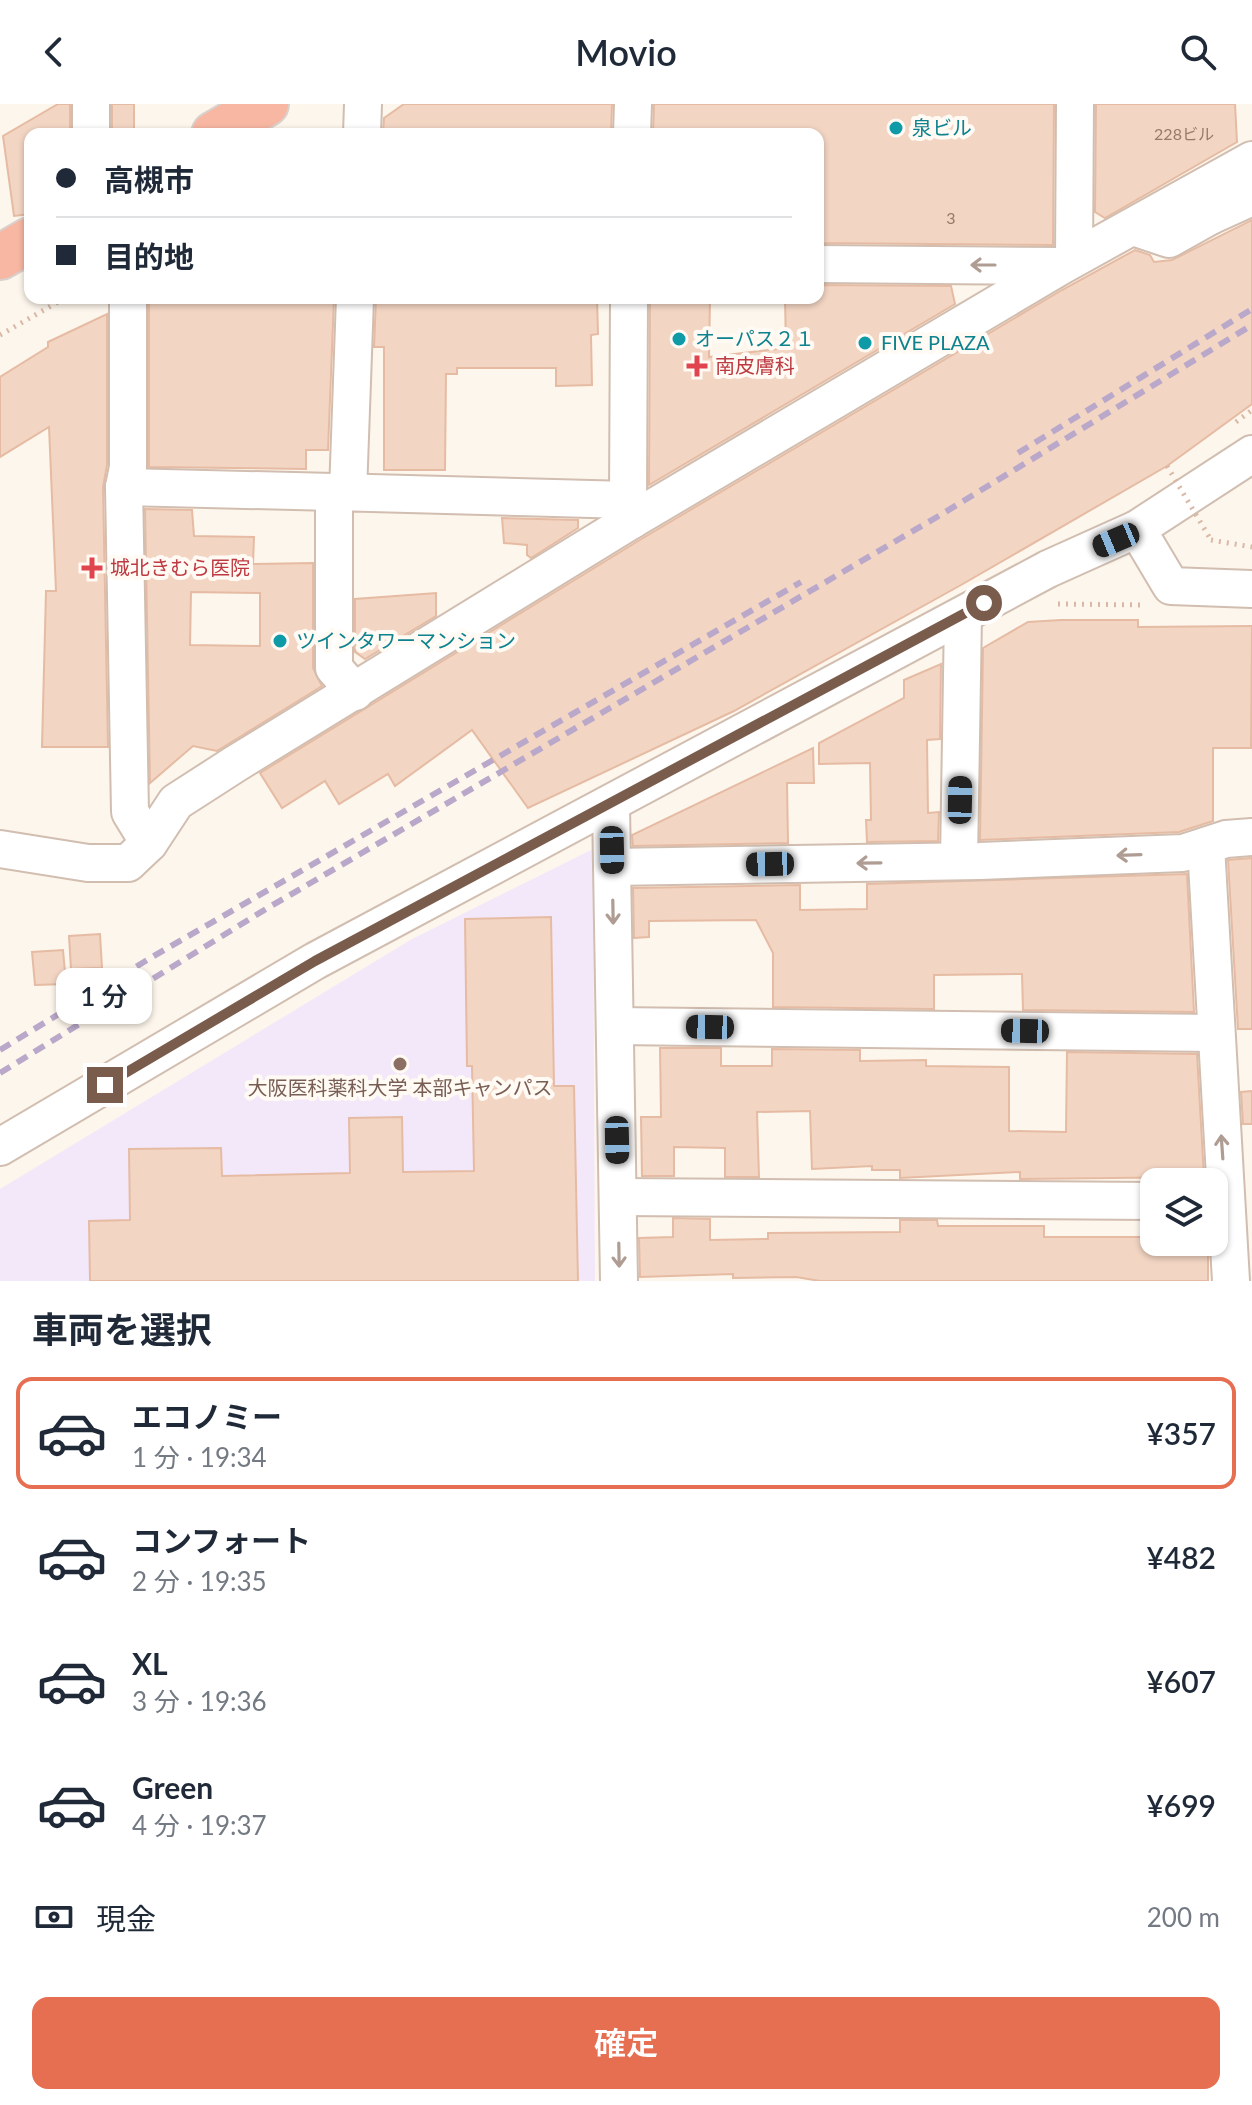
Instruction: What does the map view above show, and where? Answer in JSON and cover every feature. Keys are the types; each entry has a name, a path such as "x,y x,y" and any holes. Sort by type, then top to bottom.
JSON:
{"highway":[{"path":"224,128 266,104"},
{"path":"0,257 24,243"}],"street":[{"path":"91,104 91,128"},
{"path":"362,128 363,104"},
{"path":"632,128 633,104"},
{"path":"1068,262 1075,104"},
{"path":"1196,209 1252,160"},
{"path":"0,849 88,863 128,863 149,843 176,802 355,692 630,510 1133,227 1252,197"},
{"path":"824,264 1068,262"},
{"path":"128,304 128,467 124,487 130,812 149,843"},
{"path":"355,304 341,492 334,668 355,692"},
{"path":"629,304 630,510"},
{"path":"0,1147 315,961 611,806 1048,569 1137,529 1252,454"},
{"path":"124,487 341,492 630,510"},
{"path":"1137,529 1171,586 1252,589"},
{"path":"959,861 963,615"},
{"path":"611,806 619,1281"},
{"path":"612,867 959,861 1183,853 1226,839 1252,837"},
{"path":"1206,846 1208,901 1212,912 1219,1168"},
{"path":"615,1026 1215,1033"},
{"path":"618,1197 1140,1201"},
{"path":"1228,1256 1231,1281"}],"path":[{"path":"0,335 54,304"},
{"path":"1167,466 1211,540 1252,547"}],"shaded area":[{"name":"大阪医科薬科大学 本部キャンパス","path":"593,849 595,1281 0,1281 0,1189 412,939"}],"building":[{"path":"58,104 70,104 70,128 24,128 24,215 14,216 3,136"},
{"path":"112,104 134,104 134,128 112,128"},
{"path":"404,104 612,104 611,128 383,128 384,118"},
{"path":"654,104 1054,104 1053,245 824,243 824,128 653,128"},
{"path":"1096,104 1235,104 1237,142 1105,218 1095,212"},
{"path":"1252,220 1252,404 1167,466 961,585 734,711 528,808 472,730 395,786 388,774 339,804 325,781 282,808 260,773 643,538 1062,290 1135,250 1150,255 1154,262 1172,260"},
{"path":"824,285 951,286 955,304 649,485 650,304 710,304 709,357 786,348 785,304 824,304"},
{"path":"149,304 334,304 328,450 306,450 306,469 149,467"},
{"path":"376,304 597,304 598,334 591,335 592,385 556,386 556,368 457,368 457,374 446,374 445,470 384,470 384,347 374,347"},
{"path":"107,314 107,465 103,487 108,747 42,747 46,591 56,591 49,427 0,457 0,377 48,347 48,342"},
{"path":"145,509 192,510 194,536 254,537 253,564 313,563 313,668 322,686 217,751 193,746 150,783","holes":["191,592 260,593 260,646 190,645"]},
{"path":"502,518 578,520 578,528 531,558 527,555 527,545 504,543"},
{"path":"436,593 436,616 365,659 355,652 355,599"},
{"path":"1138,620 1138,627 1252,626 1251,748 1213,748 1213,821 1179,832 980,840 983,648 1028,622"},
{"path":"941,664 940,739 927,740 928,813 939,812 938,841 867,842 866,820 871,820 870,763 819,764 819,743 904,698 904,680"},
{"path":"813,748 814,783 787,783 788,843 633,846 632,835"},
{"path":"1252,858 1252,1029 1238,1029 1228,860"},
{"path":"1187,874 1194,1012 1023,1010 1022,974 934,975 934,1009 773,1007 773,953 756,920 649,921 649,937 634,938 633,888 800,885 800,910 867,909 867,884"},
{"path":"551,917 554,1086 574,1086 578,1281 90,1281 89,1221 130,1220 129,1149 221,1148 222,1176 350,1173 349,1118 402,1117 403,1172 474,1171 472,1066 467,1066 465,919"},
{"path":"100,934 102,968 71,969 69,936"},
{"path":"63,950 66,984 35,985 32,952"},
{"path":"660,1048 721,1048 721,1066 772,1066 772,1049 860,1050 860,1061 926,1060 926,1066 1009,1067 1009,1131 1066,1132 1067,1052 1197,1054 1203,1168 1140,1168 1140,1178 1020,1179 1020,1172 900,1178 900,1170 872,1170 872,1166 812,1169 810,1111 757,1112 759,1177 725,1177 725,1148 674,1147 674,1176 642,1176 641,1117 661,1117"},
{"path":"1252,1091 1252,1124 1243,1124 1241,1092"},
{"path":"673,1218 710,1219 710,1240 768,1239 768,1233 900,1232 900,1220 937,1220 938,1226 1044,1226 1044,1237 1140,1237 1140,1256 1208,1256 1208,1281 820,1281 796,1277 733,1278 733,1274 640,1277 639,1238 673,1237"}],"railway":[{"path":"1018,453 1252,309"},
{"path":"0,1073 266,909 942,514 1252,325"},
{"path":"0,1050 152,957 801,582"}],"place":[{"name":"泉ビル","path":"896,128"},
{"name":"オーパス２１","path":"679,339"},
{"name":"FIVE PLAZA","path":"865,343"},
{"name":"南皮膚科","path":"697,366"},
{"name":"城北きむら医院","path":"92,568"},
{"name":"ツインタワーマンション","path":"280,641"},
{"name":"大阪医科薬科大学 本部キャンパス","path":"400,1064"}],"route":[{"path":"105,1085 315,961 611,806 984,603"}]}
